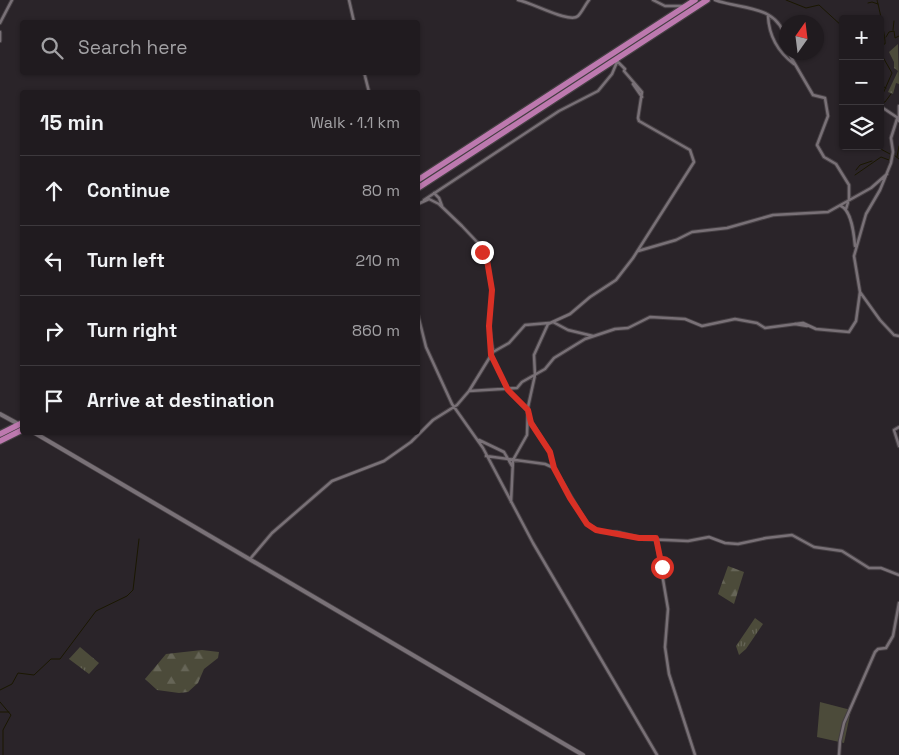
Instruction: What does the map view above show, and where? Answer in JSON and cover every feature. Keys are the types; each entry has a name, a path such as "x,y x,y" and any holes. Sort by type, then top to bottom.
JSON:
{"highway":[{"path":"420,179 695,0"},
{"path":"420,187 707,0"},
{"path":"0,434 20,427"},
{"path":"0,441 20,427"}],"street":[{"path":"0,23 12,0"},
{"path":"349,0 354,20"},
{"path":"518,0 528,2 559,16 575,18 589,0"},
{"path":"653,0 665,6 685,7"},
{"path":"715,0 742,7 748,5 779,24"},
{"path":"768,16 769,29 775,43 782,55 795,65"},
{"path":"0,32 0,41"},
{"path":"420,433 433,420 454,407 469,390 492,354 509,344 522,326 551,323 570,314 590,297 614,283 637,251 694,162 690,150 639,121 641,89 633,84 624,72 625,69 618,59"},
{"path":"420,203 559,111 598,91 612,74 618,59"},
{"path":"469,390 508,390 517,388 522,382 545,369 554,358 586,339 615,329 628,328 653,316 685,319 702,326 735,318 757,323 765,328 803,323 808,326 851,331 856,320 860,292 854,256 852,223 846,209 849,199 849,185 838,167 824,157 817,145 828,116 826,98 813,95 792,60"},
{"path":"365,75 368,90"},
{"path":"854,256 866,214 886,174 892,156 891,138 898,119 899,106"},
{"path":"884,109 898,119"},
{"path":"895,130 899,128"},
{"path":"637,251 676,240 692,232 728,228 773,215 824,213 871,188 886,174"},
{"path":"434,193 439,198 442,207"},
{"path":"424,200 432,200 442,207 478,243 487,260 492,290 489,326 492,354 508,390 528,410"},
{"path":"840,206 846,209"},
{"path":"860,292 880,320 894,335 899,336"},
{"path":"420,323 426,347 454,407 478,440 511,502 657,755"},
{"path":"511,502 513,460 526,438 528,410 534,375 534,355 551,323"},
{"path":"551,323 568,330 595,337"},
{"path":"537,325 542,328 544,333"},
{"path":"0,414 20,425"},
{"path":"529,417 550,452 554,468 576,507 590,526 601,532 617,532 644,539 656,538 688,541 709,537 725,543 738,544 772,536 792,535 814,547 842,551 871,568 881,568 899,575"},
{"path":"899,426 894,430 899,446"},
{"path":"38,435 154,505 250,559 582,755"},
{"path":"250,559 272,533 332,482 384,461 418,435"},
{"path":"478,440 498,448 513,460 545,464 554,468"},
{"path":"486,456 509,458"},
{"path":"509,458 512,468"},
{"path":"656,538 668,609 665,647 669,674 695,755"},
{"path":"839,755 844,723 875,652 878,649 886,648 893,636 899,603"}],"green space":[{"path":"898,44 899,84 896,83 893,94 888,92 898,71 894,68 894,62 889,52"},
{"path":"728,566 744,572 734,604 718,594"},
{"path":"755,618 763,624 746,649 739,655 736,646"},
{"path":"80,647 99,663 89,674 69,659"},
{"path":"202,650 219,652 218,658 204,669 198,683 188,692 179,693 157,690 145,679 166,654"},
{"path":"820,702 851,710 844,743 817,737"}],"waterway":[{"path":"786,0 806,8 819,5 839,23"},
{"path":"877,0 880,15"},
{"path":"868,3 878,4"},
{"path":"893,30 894,21"},
{"path":"886,37 889,32 894,31 895,38 899,36"},
{"path":"884,35 884,44"},
{"path":"884,59 892,73 884,91"},
{"path":"884,102 891,94"},
{"path":"897,157 899,146"},
{"path":"882,150 890,154"},
{"path":"855,175 881,157 889,160 891,154"},
{"path":"894,155 899,159"},
{"path":"856,170 860,165 872,161"},
{"path":"0,690 12,684 18,673 34,675 51,659 60,659 96,611 127,596 133,590 139,539"},
{"path":"0,702 11,715 3,730 3,755"},
{"path":"0,712 9,712"}],"route":[{"path":"482,252 487,260 492,290 489,326 493,352 491,355 496,361 508,390 528,410 531,423 550,452 554,468 587,524 605,533 617,532 630,537 644,539 656,538 662,567"}]}
